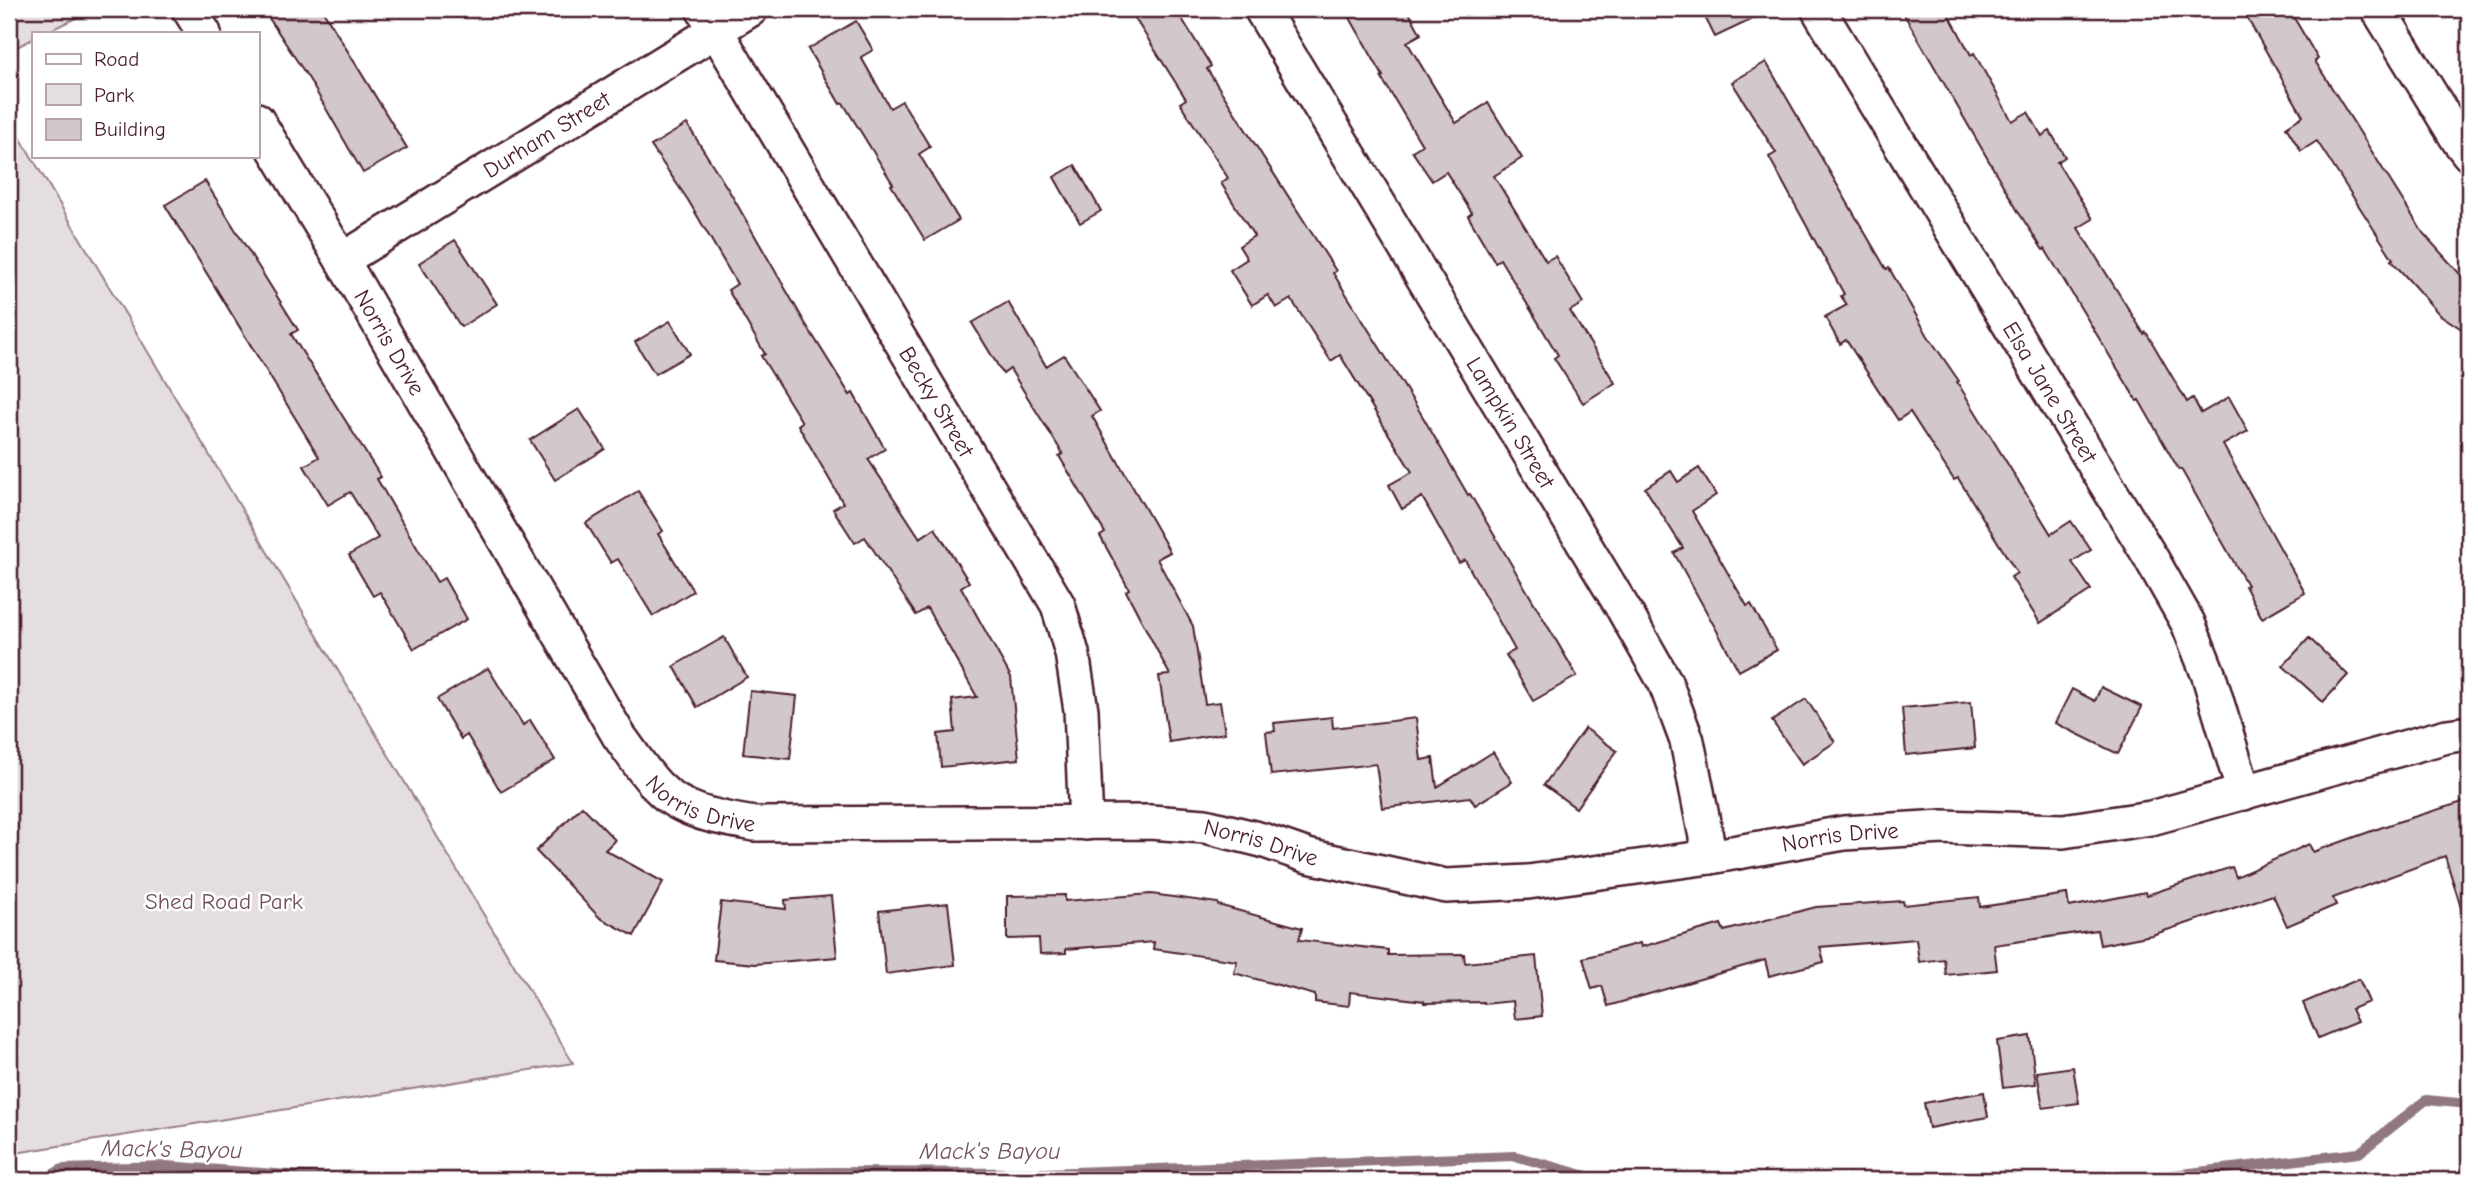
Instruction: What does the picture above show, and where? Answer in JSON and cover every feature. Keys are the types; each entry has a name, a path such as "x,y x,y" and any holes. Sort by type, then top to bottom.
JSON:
{"street":[{"path":"190,9 203,32"},
{"name":"Durham Street","path":"342,260 710,19 751,9"},
{"name":"Lampkin Street","path":"1261,9 1665,682 1687,741 1710,857"},
{"name":"Elsa Jane Street","path":"1818,9 2188,623 2209,676 2244,793"},
{"path":"2378,9 2469,154"},
{"name":"Becky Street","path":"710,19 1058,605 1072,653 1081,710 1086,823"},
{"name":"Norris Drive","path":"259,123 342,260 619,736 659,789 681,804 708,815 754,824 1150,822 1205,826 1262,840 1308,856 1446,886 1528,883 1710,857 1844,833 1943,827 2063,831 2151,818 2447,736 2469,733"}],"green space":[{"path":"9,9 94,9 47,32 32,32 32,40 9,51"},
{"name":"Shed Road Park","path":"9,119 573,1063 9,1154"}],"building":[{"path":"263,9 322,9 407,148 363,173 309,79"},
{"path":"1129,9 1176,9 1211,66 1207,69 1336,271 1333,273 1420,412 1468,495 1470,494 1577,676 1533,701 1506,655 1515,650 1465,560 1459,563 1422,497 1402,509 1389,485 1412,472 1340,355 1331,361 1291,299 1276,308 1268,295 1252,305 1230,270 1247,259 1239,246 1254,236 1221,183 1228,178 1180,103 1186,99"},
{"path":"1345,9 1407,9 1421,34 1407,42 1456,123 1488,103 1522,158 1494,176 1546,261 1555,256 1583,303 1570,311 1615,383 1583,403 1554,358 1558,355 1500,259 1495,262 1468,216 1472,213 1446,172 1432,181 1412,151 1422,145 1381,77 1383,76"},
{"path":"1701,9 1774,9 1715,37"},
{"path":"1901,9 1946,9 2012,121 2028,112 2042,136 2050,131 2065,157 2057,162 2093,219 2078,228 2144,334 2146,332 2187,402 2193,398 2201,413 2229,397 2248,431 2223,445 2305,593 2262,618 2245,586 2247,585 2181,469 2179,470 2045,249 2043,250 2019,213"},
{"path":"2242,9 2289,9 2318,59 2315,61 2423,233 2469,284 2469,334 2439,314 2391,260 2393,259 2317,141 2301,151 2286,127 2303,116"},
{"path":"856,21 873,50 861,57 890,108 902,101 930,147 919,154 959,220 925,240 808,49"},
{"path":"1766,62 1886,269 1889,268 2051,534 2071,521 2091,550 2072,562 2091,590 2040,623 2011,577 2017,573 1958,478 1954,480 1910,412 1898,420 1846,340 1840,344 1825,317 1847,305 1841,296 1844,294 1769,157 1776,153 1732,82"},
{"path":"687,124 731,194 805,323 850,395 853,393 885,449 868,459 920,538 935,528 969,582 961,587 1011,677 1019,759 941,767 938,734 955,732 952,700 977,697 927,608 916,615 865,537 855,543 833,509 843,503 798,425 802,422 761,356 765,354 728,290 737,284 688,200 651,146"},
{"path":"1075,165 1101,211 1080,223 1054,177"},
{"path":"205,181 298,330 291,334 381,477 377,479 437,582 444,578 467,619 414,649 380,592 373,596 349,555 378,538 350,492 328,505 304,466 319,457 165,205"},
{"path":"455,240 497,304 461,327 419,263"},
{"path":"1008,302 1046,366 1064,355 1100,411 1092,416 1170,552 1157,559 1193,626 1205,704 1220,702 1225,733 1169,742 1159,676 1170,675 1100,536 1105,533 1059,456 1063,454 1010,369 1003,374 972,323"},
{"path":"670,321 690,354 655,374 635,342"},
{"path":"579,409 605,449 555,480 530,440"},
{"path":"1699,468 1716,495 1692,511 1747,606 1751,604 1777,650 1739,671 1674,553 1683,548 1645,488 1671,471 1678,482"},
{"path":"638,491 663,531 658,534 693,591 653,616 618,559 611,563 586,523"},
{"path":"724,637 747,677 697,707 674,666"},
{"path":"2309,638 2348,675 2323,702 2283,666"},
{"path":"488,668 523,725 530,720 555,760 501,792 467,735 461,739 437,699"},
{"path":"2101,687 2142,707 2118,754 2055,723 2072,689 2095,701"},
{"path":"750,691 797,696 790,759 743,754"},
{"path":"1806,699 1835,742 1802,764 1772,721"},
{"path":"1971,702 1975,748 1906,755 1902,708"},
{"path":"1332,717 1333,728 1416,718 1421,760 1433,758 1437,787 1493,752 1512,782 1475,805 1470,797 1382,808 1376,764 1271,775 1266,732 1275,731 1274,723"},
{"path":"1585,728 1617,751 1576,808 1544,785"},
{"path":"2469,800 2469,913 2463,914 2445,856 2333,898 2336,905 2287,926 2273,895 2152,935 2100,945 2097,930 1994,945 1997,970 1946,975 1944,959 1919,962 1916,939 1820,947 1824,962 1769,976 1765,960 1608,1006 1602,986 1592,989 1583,958 1640,943 1641,947 1721,924 1724,931 1816,907 1903,901 1904,905 1979,897 1980,907 2067,894 2069,907 2146,892 2147,895 2232,867 2236,877 2309,844 2313,852"},
{"path":"582,806 615,840 605,850 663,882 634,936 600,918 536,851"},
{"path":"1151,894 1218,903 1302,928 1299,940 1388,950 1388,955 1464,954 1465,963 1536,956 1542,1016 1515,1019 1513,1001 1484,1004 1424,1003 1350,992 1349,1006 1315,1002 1315,995 1234,973 1237,961 1153,949 1154,942 1066,949 1066,953 1040,954 1039,938 1007,939 1007,896 1065,895 1065,901"},
{"path":"831,896 837,957 755,964 714,960 721,902 786,909 785,900"},
{"path":"948,903 955,965 886,974 879,911"},
{"path":"2359,979 2369,1002 2351,1009 2357,1022 2318,1038 2303,1003"},
{"path":"2030,1036 2036,1084 2003,1088 1997,1041"},
{"path":"2073,1067 2079,1103 2043,1108 2037,1072"},
{"path":"1984,1092 1988,1117 1929,1128 1924,1103"}],"waterway":[{"name":"Mack's Bayou","path":"2130,1180 2359,1153 2426,1100 2469,1104"},
{"name":"Mack's Bayou","path":"43,1180 62,1169 166,1166 357,1180 834,1172 1046,1173 1515,1156 1601,1180"}]}
